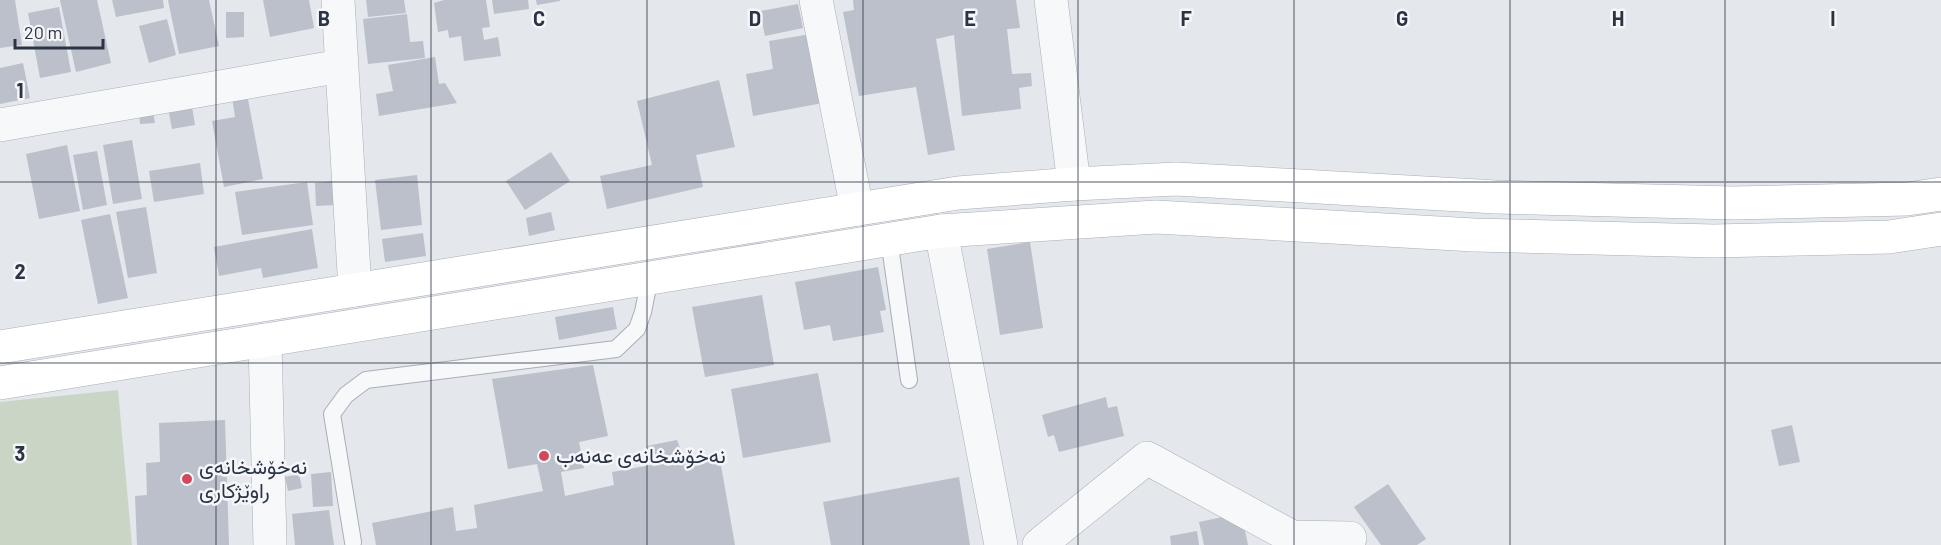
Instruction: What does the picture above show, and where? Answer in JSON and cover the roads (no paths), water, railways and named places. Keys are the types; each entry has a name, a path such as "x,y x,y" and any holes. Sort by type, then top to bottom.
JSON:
{"street":[{"path":"338,0 355,290"},
{"path":"816,0 857,209"},
{"path":"1051,0 1074,184"},
{"path":"0,125 342,66"},
{"path":"0,346 958,193 1176,179 1496,197 1734,203 1907,199 1941,194"},
{"path":"0,383 941,231 1156,217 1474,235 1714,241 1889,237 1941,229"},
{"path":"941,231 1001,545"},
{"path":"645,243 650,277"},
{"path":"265,340 270,545"},
{"path":"1039,545 1147,458 1292,537 1350,538"}],"lane":[{"path":"889,239 909,380"},
{"path":"353,542 332,414 345,395 366,380 616,349 637,329 650,277"}],"place":[{"name":"نەخۆشخانەی عەنەب","path":"544,456"},
{"name":"نەخۆشخانەی راوێژکاری","path":"187,479"}]}
